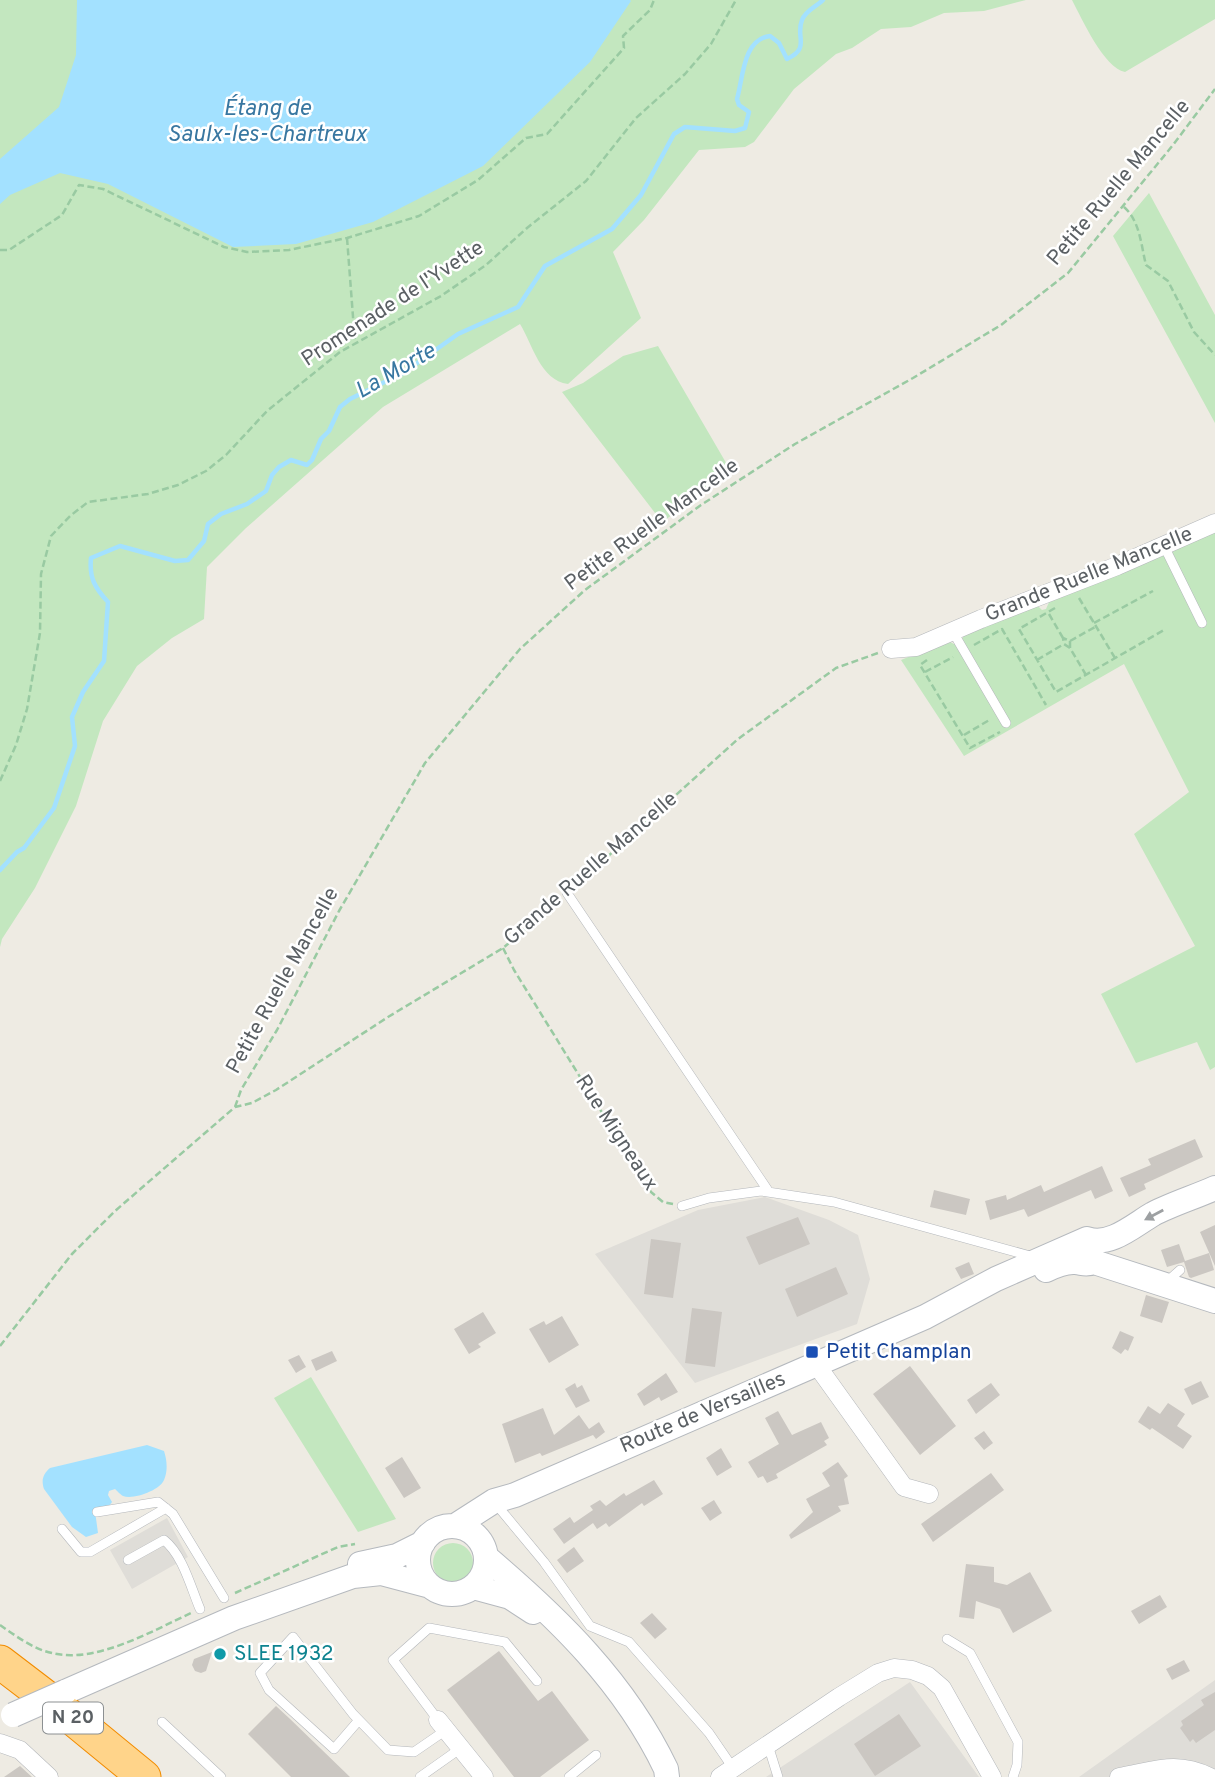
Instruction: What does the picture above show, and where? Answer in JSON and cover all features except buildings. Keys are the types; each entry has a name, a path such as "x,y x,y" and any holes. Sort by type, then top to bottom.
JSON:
{"highway":[{"name":"N 20","path":"0,1662 144,1777"},
{"name":"N 20","path":"0,1684 116,1777"}],"main road":[{"name":"Route de Versailles","path":"455,1526 494,1501 508,1502 925,1317 1039,1259 1086,1252 1124,1233 1153,1214 1215,1188"},
{"path":"925,1317 1001,1289 1086,1252 1174,1278 1215,1301"},
{"path":"229,1608 369,1573 400,1576 438,1591 456,1594 473,1587 481,1579 485,1568 484,1550 508,1502"},
{"path":"430,1586 420,1570 419,1551 432,1533 443,1527 455,1526 476,1535 484,1550 557,1620 607,1676 642,1725 666,1769 667,1777"},
{"path":"7,1718 65,1692 229,1608 349,1566 397,1556 423,1543"},
{"path":"473,1587 518,1600 573,1651 618,1710 655,1777"}],"street":[{"name":"Grande Ruelle Mancelle","path":"891,649 916,647 953,632 1045,605 1215,523"},
{"path":"818,1363 823,1374 904,1487 929,1494"},
{"path":"727,1773 878,1673 894,1668 912,1670 928,1676 942,1688 992,1777"},
{"path":"442,1725 484,1777"},
{"path":"0,1742 20,1750 49,1777"},
{"path":"1119,1777 1179,1766 1210,1777"}],"lane":[{"path":"1164,546 1202,622"},
{"path":"953,632 1000,714 1004,727"},
{"path":"567,893 769,1192"},
{"name":"Rue Migneaux","path":"682,1206 709,1199 769,1192 834,1202 1039,1259"},
{"path":"97,1512 158,1502 182,1527 229,1608"},
{"path":"508,1502 544,1562 590,1626 629,1642 709,1733 727,1773"},
{"path":"62,1530 81,1552 90,1552 166,1508"},
{"path":"128,1560 164,1541 180,1562 200,1609"},
{"path":"359,1720 334,1749 269,1690 260,1673 293,1637 359,1720 388,1750 414,1752 442,1725 393,1660 429,1628 505,1643 537,1681"},
{"path":"947,1639 970,1653 1018,1742 1017,1765 1013,1777"},
{"path":"162,1722 221,1777"},
{"path":"768,1745 778,1777"},
{"path":"420,1777 461,1748"},
{"path":"569,1777 596,1755"}],"path":[{"path":"0,250 9,250 62,215 79,185 103,188 224,247 247,252 289,250 347,238 419,216 478,180 526,138 547,134 624,48 623,36 650,10 654,0"},
{"name":"Promenade de l'Yvette","path":"0,781 16,746 27,709 40,633 41,574 51,536 88,502 148,494 178,485 206,471 226,456 267,411 340,352 441,296 486,265 586,181 636,118 685,74 711,44 736,0"},
{"name":"Petite Ruelle Mancelle","path":"235,1107 241,1090 277,1030 339,911 425,763 520,649 585,590 701,505 795,444 913,378 1010,318 1068,274 1124,207 1215,89"},
{"path":"1124,207 1132,214 1138,229 1146,265 1168,281 1194,332 1215,355"},
{"path":"347,238 355,344"},
{"path":"1070,641 1153,592"},
{"path":"1071,600 1078,596 1115,658"},
{"path":"1045,605 1057,608"},
{"path":"1045,605 1063,638 1063,644"},
{"path":"1045,605 1019,629 1056,692 1164,630"},
{"path":"925,673 1002,629 1045,705"},
{"path":"1063,638 1070,641"},
{"path":"1070,641 1070,648"},
{"path":"1037,660 1063,644"},
{"path":"1063,644 1070,648 1086,675"},
{"name":"Grande Ruelle Mancelle","path":"0,1346 72,1254 115,1211 235,1107 252,1103 276,1090 388,1017 503,948 738,739 836,668 891,649"},
{"path":"925,657 927,661 920,665 970,748 1004,727"},
{"path":"962,736 1000,714"},
{"name":"Rue Migneaux","path":"503,948 651,1192 663,1202 682,1206"}],"shaded area":[{"path":"765,1197 829,1220 858,1235 870,1279 857,1324 695,1383 595,1254 698,1210"},
{"path":"167,1518 188,1557 132,1589 110,1550"},
{"path":"1215,1680 1215,1777 1079,1777"},
{"path":"910,1682 979,1777 766,1777"}],"green space":[{"path":"0,0 1026,0 984,11 944,13 911,27 881,29 852,48 836,54 794,89 754,142 745,147 699,150 644,220 613,252 641,318 568,384 558,381 544,369 520,324 383,407 246,528 207,567 204,619 172,638 137,666 103,721 76,806 35,888 2,939 0,947"},
{"path":"1072,0 1215,0 1215,19 1125,72 1109,62"},
{"path":"1149,193 1215,315 1215,423 1113,236"},
{"path":"658,346 732,473 662,522 562,392 583,383 623,356"},
{"path":"1215,531 1215,1067 1210,1070 1197,1042 1136,1063 1101,994 1195,946 1134,834 1189,792 1124,664 964,756 901,660 948,641 954,644 963,638 962,634 1037,605 1042,610 1046,609 1050,600"},
{"path":"311,1377 396,1519 358,1532 274,1398"},
{"path":"453,1543 461,1544 467,1549 472,1555 472,1571 467,1577 461,1582 453,1583 445,1582 439,1577 434,1571 433,1563 434,1555 439,1549 445,1544"}],"water":[{"name":"Étang de Saulx-les-Chartreux","path":"77,0 631,1 590,62 483,166 373,222 296,244 233,247 108,184 60,173 10,195 0,204 0,159 59,107 76,55"},
{"path":"147,1445 164,1451 167,1466 162,1484 152,1491 133,1497 123,1496 115,1489 109,1491 112,1502 109,1506 95,1511 98,1533 86,1537 72,1527 44,1489 43,1477 50,1468"}],"waterway":[{"name":"La Morte","path":"0,870 24,848 54,808 75,746 72,717 83,692 104,661 108,602 94,582 91,558 120,546 175,561 188,560 204,541 208,524 221,514 247,504 266,491 272,475 279,467 291,460 307,465 321,439 329,431 340,407 350,399 403,373 458,334 518,307 545,266 612,229 641,195 674,134 685,127 735,131 745,128 749,112 739,105 737,99 749,52 754,44 770,36 779,43 787,59 794,55 800,46 800,26 804,17 823,0"}],"place":[{"name":"Petit Champlan","path":"812,1352"},
{"name":"SLEE 1932","path":"220,1654"}]}
